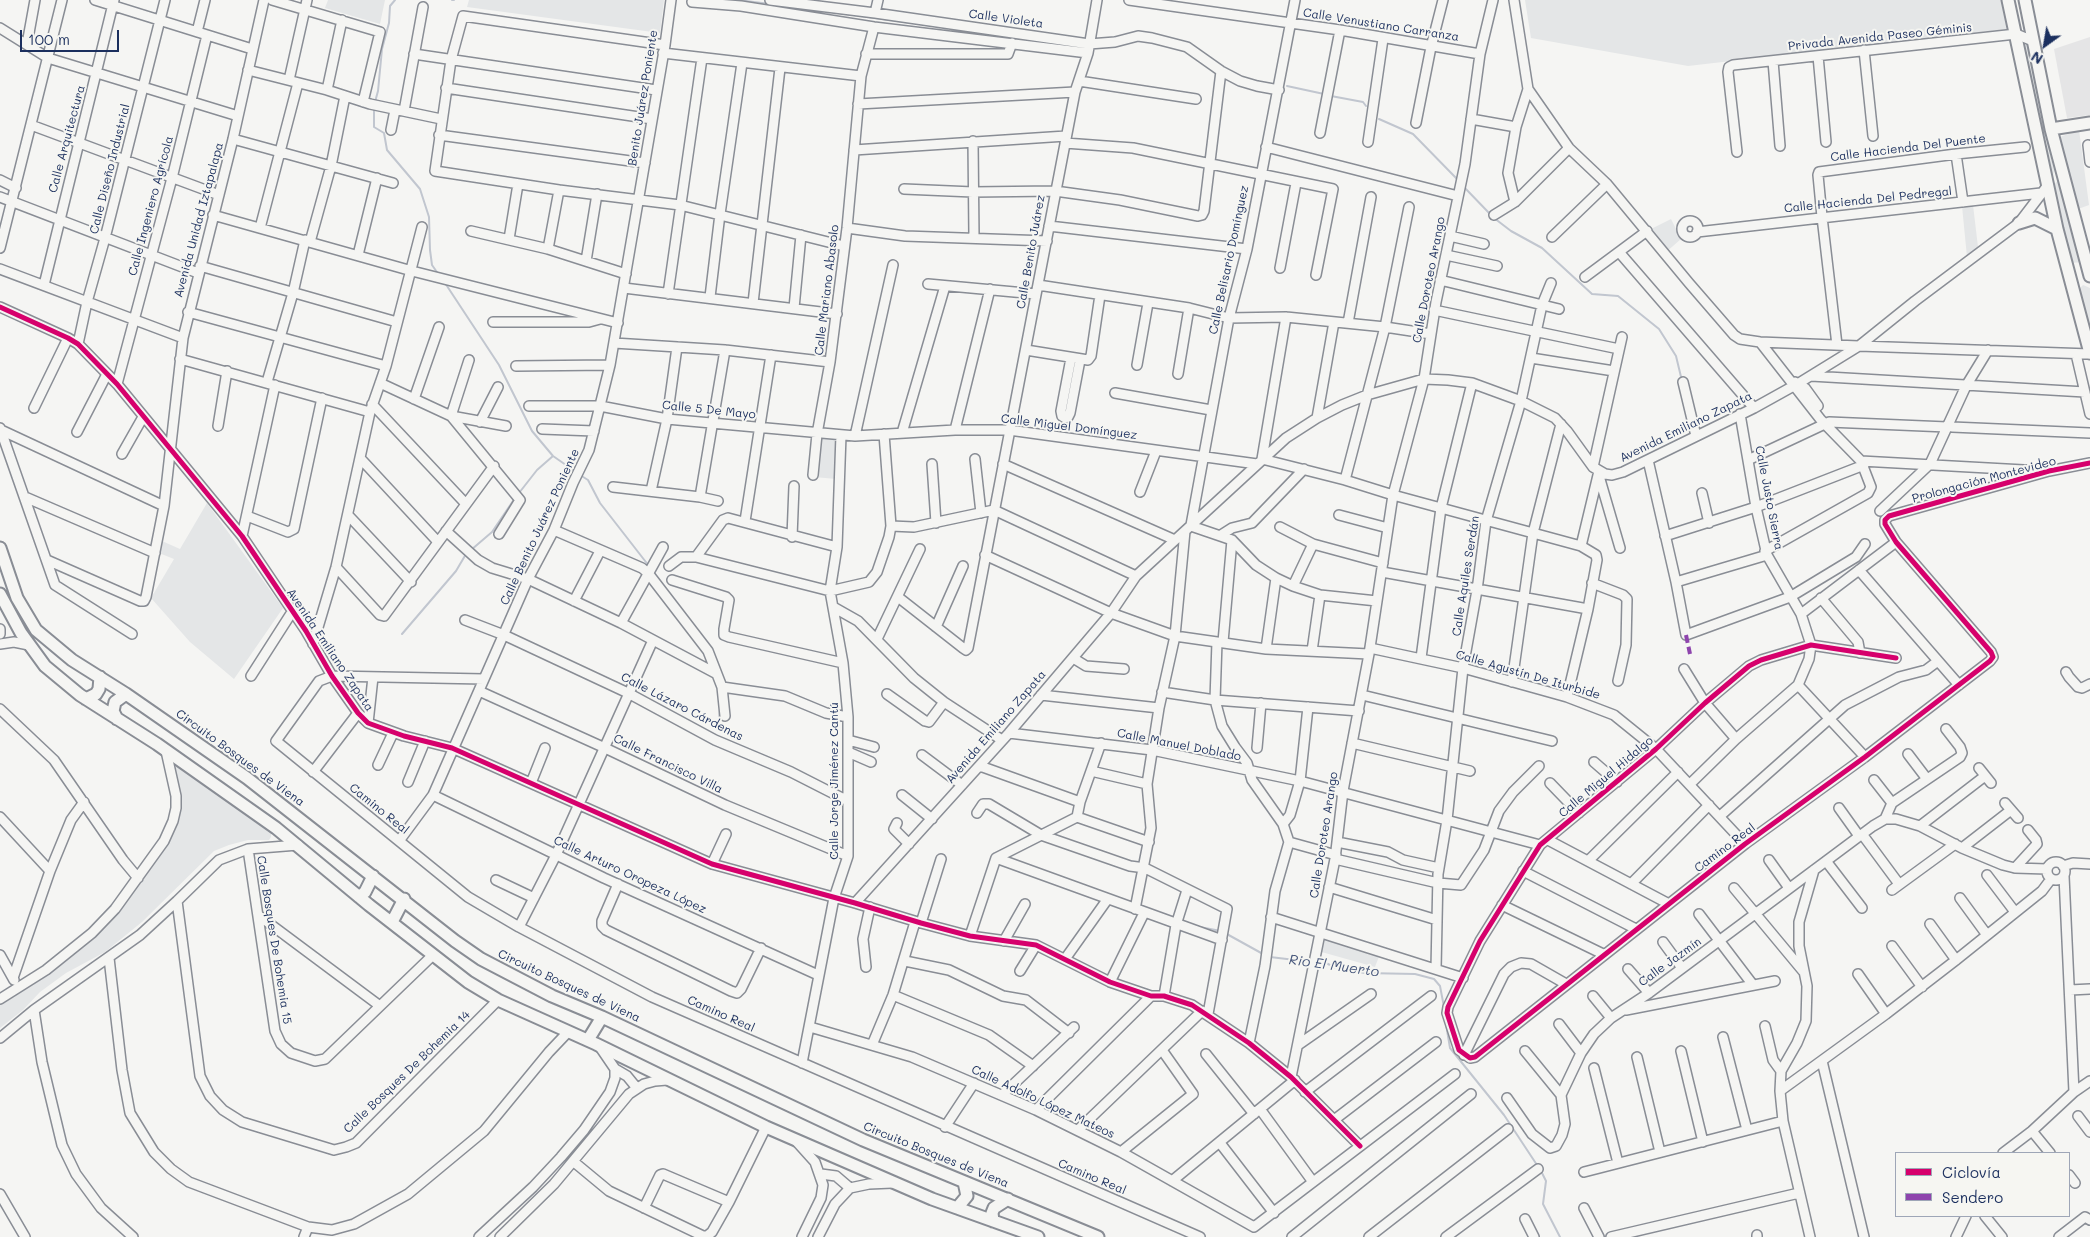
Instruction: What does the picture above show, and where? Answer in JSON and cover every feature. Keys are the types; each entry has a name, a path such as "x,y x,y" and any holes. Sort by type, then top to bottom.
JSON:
{"main road":[{"path":"2008,0 2045,189 2090,353"},
{"path":"2025,0 2051,129 2089,274 2070,276"},
{"path":"2043,91 2041,103 2057,171 2056,178 2045,189"},
{"path":"2051,129 2090,123"},
{"path":"2019,223 2035,218 2057,229"},
{"name":"Circuito Bosques de Viena","path":"0,548 18,598 36,630 72,660 126,694 247,778 404,899 455,941 481,959 552,996 602,1016 863,1140 1098,1237"},
{"path":"0,594 29,645 45,666 86,699 166,751 298,845 359,897 468,982 498,1000 592,1042 766,1127 894,1183 1038,1237"},
{"path":"86,699 96,694 100,689 100,677"},
{"path":"117,719 114,711 115,702 122,695 126,694"},
{"path":"359,897 365,892 373,876"},
{"path":"392,922 404,899"},
{"path":"592,1042 602,1016"},
{"path":"958,1208 967,1196 964,1182"},
{"path":"993,1221 992,1213 994,1208 1008,1199"}],"street":[{"path":"26,44 36,0"},
{"path":"0,248 62,0"},
{"path":"95,0 114,3 160,21 252,49"},
{"name":"Calle Diseño Industrial","path":"78,344 87,302 165,0"},
{"path":"197,32 205,0"},
{"name":"Avenida Unidad Iztapalapa","path":"47,560 140,601 144,601 146,597 164,506 182,338 233,140 264,0"},
{"path":"272,0 306,4 342,20 380,32 366,103"},
{"name":"Calle Violeta","path":"775,0 875,13 1088,48 1138,36 1152,38 1187,47 1221,71 1257,86 1279,90"},
{"path":"875,13 878,0"},
{"name":"Calle Benito Juárez","path":"936,627 966,650 968,648 1008,430 1026,350 1075,92 1088,48 1097,0"},
{"name":"Calle Venustiano Carranza","path":"1129,0 1340,30 1480,54"},
{"name":"Calle Belisario Domínguez","path":"1110,982 1140,911 1152,828 1147,784 1162,692 1175,636 1188,528 1229,318 1246,249 1279,90 1295,0"},
{"path":"1416,123 1431,47 1443,0"},
{"name":"Calle Doroteo Arango","path":"1293,1078 1311,975 1336,857 1343,791 1370,651 1393,495 1424,379 1434,310 1465,164 1480,54 1493,0"},
{"path":"1514,0 1528,89 1569,148 1607,184 1734,335 1747,341 1760,342 2090,353"},
{"name":"Benito Juárez Poniente","path":"639,200 670,1"},
{"path":"692,2 741,3 874,27 1012,43 1056,44"},
{"name":"Calle Arquitectura","path":"44,285 58,220 80,143 114,3"},
{"path":"260,228 280,152 306,4"},
{"path":"391,130 399,110 414,54 423,7"},
{"path":"844,246 680,205 559,190 435,171 451,60 463,16 664,49 702,58 861,76"},
{"path":"327,90 342,20"},
{"name":"Calle Mariano Abasolo","path":"813,475 817,434 837,314 861,76 874,27"},
{"path":"0,28 48,58 238,116"},
{"path":"1320,133 1340,30"},
{"name":"Privada Avenida Paseo Géminis","path":"1737,152 1728,72 1732,65 2016,34 2033,41"},
{"name":"Calle Ingeniero Agrícola","path":"117,384 172,178 206,35"},
{"path":"1368,142 1384,39"},
{"path":"866,54 1008,54 1012,43"},
{"path":"1864,50 1873,136"},
{"path":"414,54 656,90"},
{"path":"1818,56 1826,142"},
{"path":"668,294 702,58"},
{"path":"1772,61 1780,146"},
{"path":"710,297 742,63"},
{"path":"753,303 780,68"},
{"path":"248,70 327,90 366,103 441,119"},
{"path":"904,189 973,192 1056,191 1120,200 1198,216 1204,211 1221,71"},
{"path":"1079,81 1196,99"},
{"path":"446,88 652,119"},
{"path":"1515,202 1508,173 1516,127 1528,89"},
{"path":"858,104 1075,92"},
{"path":"242,536 279,337 330,166 345,96"},
{"path":"1471,119 1516,127"},
{"path":"31,125 219,195"},
{"path":"439,135 645,164"},
{"path":"233,140 393,183"},
{"path":"854,150 973,141 1066,140 1134,148 1296,183 1333,189 1316,275"},
{"path":"973,141 974,237"},
{"path":"2088,145 2090,162"},
{"path":"1266,147 1458,195"},
{"name":"Calle Hacienda Del Puente","path":"1837,345 1822,217 1819,172 2025,147"},
{"path":"1494,215 1515,202 1569,148"},
{"path":"1956,154 1963,202"},
{"path":"358,255 377,178"},
{"path":"0,180 16,188"},
{"path":"1280,268 1296,183"},
{"path":"509,239 518,184"},
{"path":"1552,237 1607,184"},
{"name":"Calle Hacienda Del Pedregal","path":"1698,232 1963,202 2045,189"},
{"name":"Avenida Emiliano Zapata","path":"0,307 78,344 117,384 242,536 332,676 368,724 393,733 452,748 712,864 855,903 1006,736 1111,613 1136,576 1286,438 1317,418 1366,395 1424,379 1472,383 1521,401 1555,418 1597,471 1612,474 1623,472 1754,408 1859,346 1915,301 2019,223 2045,189"},
{"path":"548,249 559,190"},
{"path":"586,261 597,194"},
{"path":"0,197 151,255 397,322"},
{"path":"1348,324 1371,197"},
{"name":"Calle Benito Juárez Poniente","path":"399,841 433,795 452,748 528,579 554,530 573,484 590,450 610,365 639,200"},
{"path":"1345,480 1385,327 1409,207"},
{"path":"213,215 437,278 618,323"},
{"path":"1049,226 1246,249"},
{"path":"313,644 336,568 371,408 386,366 422,227"},
{"path":"847,228 905,236 1047,241"},
{"path":"471,231 548,249 626,274"},
{"path":"1585,277 1647,231"},
{"path":"794,308 801,235"},
{"path":"1450,236 1484,244"},
{"path":"1619,252 1754,408"},
{"path":"1446,255 1497,266"},
{"path":"855,436 894,265"},
{"path":"0,269 182,338"},
{"path":"1440,280 1559,309"},
{"name":"Calle Aquiles Serdán","path":"1436,969 1439,868 1447,820 1463,668 1477,590 1486,521 1521,401 1542,305 1551,282"},
{"path":"928,284 990,289 1037,289 1100,295 1189,308 1229,318 1286,317 1385,327 1431,334"},
{"path":"902,433 945,286"},
{"path":"624,288 837,314"},
{"path":"955,430 990,289"},
{"path":"1026,350 1084,360 1091,356 1100,295"},
{"path":"1138,365 1148,303"},
{"path":"1178,374 1189,308"},
{"path":"1434,310 1619,350"},
{"path":"188,312 386,366"},
{"path":"1260,462 1286,317"},
{"path":"492,322 589,322 600,319"},
{"path":"1317,418 1334,322"},
{"path":"414,399 439,327"},
{"path":"1581,546 1622,336"},
{"path":"34,408 68,338"},
{"path":"1676,582 1766,553 1868,493 1870,490 1863,463 1828,425 1805,388 1796,383 1760,342"},
{"path":"614,343 725,350 830,362"},
{"path":"650,490 667,419 677,348"},
{"path":"700,497 725,350"},
{"path":"1880,511 1930,464 1949,427 1966,386 1988,350"},
{"path":"2076,354 2090,414"},
{"path":"745,522 771,355"},
{"path":"1071,358 1061,411 1062,416 1065,418 1070,413 1084,360"},
{"path":"1531,358 1614,371"},
{"path":"180,359 322,398 371,408 466,504"},
{"path":"451,416 469,360"},
{"path":"516,366 610,365"},
{"path":"218,426 227,371"},
{"path":"77,432 107,374"},
{"path":"1811,376 2085,392"},
{"path":"1683,382 1696,436"},
{"path":"380,383 451,416 506,426"},
{"path":"1421,658 1441,508 1472,383"},
{"path":"480,422 498,387"},
{"path":"1115,393 1211,410"},
{"path":"247,516 288,532 292,532 294,529 322,398"},
{"name":"Calle 5 De Mayo","path":"529,406 600,406 667,419 817,434"},
{"name":"Calle Justo Sierra","path":"1740,414 1756,508 1766,553 1790,597 1802,614 1812,645"},
{"path":"451,416 520,500 499,534"},
{"path":"122,454 143,417"},
{"path":"1512,682 1533,533 1561,424"},
{"path":"1748,460 1828,425 1949,427 2090,433"},
{"path":"0,429 57,587 132,634"},
{"path":"0,429 164,506"},
{"path":"542,430 594,431"},
{"name":"Calle Miguel Domínguez","path":"817,434 855,436 955,430 1008,430 1202,458 1260,462 1304,469 1581,546 1596,555 1597,560 1592,583"},
{"path":"669,566 681,557 696,557 830,591 869,582 873,577 889,537 891,526 884,434"},
{"name":"Calle Jorge Jiménez Cantú","path":"802,1063 834,898 848,856 848,717 843,663 835,608 830,591 836,548 841,435"},
{"path":"1140,492 1156,451"},
{"path":"360,458 438,542"},
{"path":"974,459 981,513"},
{"path":"1648,460 1686,635 1790,597 1856,556 1865,544"},
{"path":"1665,536 1756,508 1863,463 1930,464 2049,471"},
{"name":"Prolongación Montevideo","path":"1896,542 1885,524 1889,516 2049,471 2090,463"},
{"path":"932,464 936,523"},
{"path":"1003,464 1175,540"},
{"path":"336,568 380,615 384,616 411,582 494,466"},
{"path":"1221,535 1232,528 1252,523 1304,469"},
{"path":"1597,471 1620,548"},
{"path":"792,537 794,486"},
{"path":"613,487 650,490 718,501"},
{"path":"1702,493 1709,523"},
{"path":"25,497 155,553"},
{"path":"891,526 914,527 994,510 1136,576"},
{"path":"348,515 411,582"},
{"path":"1339,515 1388,528"},
{"path":"696,557 723,520 731,518 792,537 836,548"},
{"path":"1280,527 1313,544 1382,568 1431,582 1588,609"},
{"path":"1188,528 1221,535 1232,540 1256,565 1293,586 1320,594 1377,601"},
{"path":"554,530 642,568 648,573 702,642 723,687 725,716"},
{"path":"446,531 478,560 492,568 528,579 621,623 717,674"},
{"path":"1232,540 1215,700 1222,726 1247,763 1252,780 1283,824 1289,842 1275,891 1266,957 1249,1043"},
{"path":"1802,614 1896,542"},
{"name":"Camino Real","path":"1468,1056 1566,984 1745,844 1865,757 1993,657 1991,652 1896,542"},
{"path":"1293,586 1313,544"},
{"path":"621,623 663,547"},
{"path":"877,639 920,549"},
{"path":"574,601 600,551"},
{"path":"985,555 1111,613"},
{"path":"898,596 936,627 963,566"},
{"path":"1858,570 1959,685"},
{"path":"1266,649 1276,578"},
{"path":"672,580 726,597 729,600 724,629 724,635 729,638 843,663"},
{"path":"1567,697 1588,609 1592,583 1623,595 1628,603 1626,645 1618,681"},
{"path":"1312,651 1320,594"},
{"path":"1821,598 1858,642 1860,653"},
{"path":"835,608 858,621 914,678 944,702 1006,736"},
{"path":"251,676 292,612"},
{"name":"Calle Agustín De Iturbide","path":"1111,613 1175,636 1266,649 1370,651 1421,658 1567,697 1614,715 1656,749 1745,844"},
{"name":"Calle Lázaro Cárdenas","path":"465,620 504,635 628,693 715,740 791,772 848,801"},
{"path":"0,628 0,634"},
{"path":"519,927 556,855 653,640"},
{"path":"0,644 14,642 29,645"},
{"path":"1690,784 1736,739 1798,684 1809,659 1812,645 1896,658"},
{"name":"Calle Miguel Hidalgo","path":"1468,1056 1456,1044 1447,1010 1480,941 1523,871 1544,843 1656,749 1705,703 1749,666 1761,660 1812,645"},
{"path":"1073,658 1086,666 1124,669"},
{"path":"1720,816 1845,705 1899,677 1926,670 1938,661"},
{"path":"1684,669 1705,703 1736,739"},
{"path":"2066,672 2078,687 2082,688 2090,684"},
{"path":"332,676 484,679"},
{"name":"Camino Real","path":"332,676 320,682 276,741 468,897 519,927 652,998 1200,1237"},
{"path":"368,724 372,677"},
{"path":"1798,684 1865,757"},
{"path":"723,687 785,696 826,713 848,717"},
{"name":"Calle Francisco Villa","path":"479,691 725,805 848,856"},
{"path":"1162,692 1215,700 1359,711"},
{"path":"887,694 925,721 930,722 944,702"},
{"path":"1362,694 1552,741"},
{"path":"1041,695 1159,708"},
{"path":"1257,748 1261,703"},
{"path":"1283,824 1290,815 1300,781 1308,707"},
{"path":"0,709 54,760 123,860 138,878"},
{"path":"313,772 358,713"},
{"path":"1946,729 1960,747 1962,753 1960,758 1892,802 1885,819 1896,819 1920,826 1959,846 2015,868 2047,869 2054,862 2064,872 2074,1092"},
{"path":"378,765 393,733"},
{"name":"Calle Manuel Doblado","path":"1006,736 1152,750 1343,791 1447,820"},
{"path":"848,740 874,747"},
{"path":"408,782 425,741"},
{"path":"1352,743 1470,771"},
{"path":"1077,817 1090,771 1101,744"},
{"path":"531,783 545,748"},
{"path":"0,999 46,970 92,934 115,908 164,841 173,821 176,808 176,796 166,751"},
{"path":"848,752 871,762"},
{"path":"1908,754 1927,779"},
{"path":"922,755 962,785"},
{"path":"1594,762 1616,782"},
{"path":"980,766 1080,802"},
{"path":"1289,842 1336,857 1438,883 1461,884 1484,850 1499,811 1513,792 1539,766"},
{"path":"1090,771 1147,784"},
{"path":"1588,862 1678,772"},
{"path":"1920,826 1985,776"},
{"path":"1874,780 1892,802"},
{"path":"1550,783 1579,813"},
{"name":"Calle Arturo Oropeza López","path":"433,795 618,884 818,975"},
{"path":"902,795 932,818"},
{"path":"13,978 50,871 71,820 84,802"},
{"path":"2005,803 2018,818"},
{"path":"977,814 983,804 989,804 1041,835 1130,866 1145,868 1227,909 1223,935 1205,1012 1078,1130"},
{"path":"1631,884 1709,805"},
{"path":"1840,808 1899,884"},
{"path":"1892,890 2011,810"},
{"path":"0,817 50,871"},
{"path":"970,936 996,858 1077,817 1149,842"},
{"name":"Calle Jazmín","path":"1561,1095 1580,1053 1594,1034 1611,1018 1649,993 1885,819"},
{"path":"1447,820 1490,832 1544,843 1588,862 1669,904"},
{"path":"897,823 894,829 909,844"},
{"path":"2015,868 2037,844 2028,830"},
{"path":"712,864 726,834"},
{"path":"1337,842 1388,852 1404,860 1439,868"},
{"path":"0,1038 34,1010 140,935 178,901 219,860 248,849 298,845"},
{"name":"Calle Bosques De Bohemia 15","path":"248,849 275,1031 281,1044 291,1053 315,1061 325,1059 432,955"},
{"path":"996,858 1176,925 1223,935"},
{"path":"872,1045 893,995 941,859"},
{"path":"1769,860 1789,888"},
{"path":"1826,861 1862,908"},
{"path":"2047,869 2051,879 2057,880 2064,872 2089,864"},
{"path":"1810,1237 1783,1121 1780,1091 1781,1071 1797,1043 1806,1021 1808,998 1798,946 1799,922 1814,870"},
{"path":"1523,871 1636,929"},
{"path":"1987,875 2015,912"},
{"path":"1780,1091 1922,987 2042,891 2051,879"},
{"path":"496,880 534,898"},
{"path":"618,884 602,926 606,930 731,991 737,993 741,989 761,948"},
{"path":"1329,888 1437,920"},
{"path":"1734,888 1804,974"},
{"path":"1164,996 1176,925 1187,890"},
{"path":"1960,898 1988,935"},
{"path":"1065,959 1107,900"},
{"name":"Calle Bosques De Bohemia 14","path":"178,901 200,1076 210,1096 223,1110 242,1122 334,1150 346,1147 356,1142 498,1000"},
{"path":"855,903 918,923 970,936 1036,945 1110,982 1151,996 1164,996 1192,1005 1249,1043 1293,1078 1360,1146"},
{"path":"1004,940 1025,904"},
{"path":"1502,905 1604,954"},
{"path":"866,967 863,940 870,907"},
{"path":"258,914 380,1006"},
{"path":"1699,914 1753,985"},
{"path":"1271,917 1463,978"},
{"path":"1930,924 1956,960"},
{"path":"1663,942 1682,968"},
{"path":"1020,971 1036,945"},
{"path":"1892,946 1922,987"},
{"path":"0,955 18,987"},
{"path":"109,958 122,1070 130,1113 154,1152 171,1169 189,1182 308,1228 332,1230 354,1224 408,1194 484,1131 549,1052 568,1032"},
{"path":"905,961 941,967 1002,996 1026,1000 1072,1030 1002,1095"},
{"path":"1468,1056 1504,974 1511,967 1521,963 1531,964 1566,984"},
{"path":"1628,969 1649,993"},
{"path":"1858,974 1886,1014"},
{"path":"1621,1011 1775,981"},
{"path":"2070,990 2090,989"},
{"path":"1298,1046 1370,994"},
{"path":"893,995 996,1038 1033,1066"},
{"path":"1036,1110 1151,996"},
{"path":"1305,1092 1431,996"},
{"path":"1593,996 1611,1018"},
{"path":"34,1010 44,1071 62,1145 76,1174 101,1208 133,1237"},
{"path":"1559,1024 1580,1053"},
{"path":"549,1052 554,1037 554,1025"},
{"path":"1765,1026 1774,1060 1781,1071"},
{"name":"Calle Adolfo López Mateos","path":"810,1027 912,1057 1036,1110 1121,1152 1254,1227 1274,1213"},
{"path":"1723,1037 1747,1130"},
{"path":"479,1237 533,1187 584,1130 610,1092 616,1078 615,1069 608,1056 592,1042"},
{"path":"1334,1120 1436,1042"},
{"path":"1121,1152 1193,1094 1162,1050"},
{"path":"1507,1098 1532,1134 1543,1144 1553,1148 1561,1139 1565,1124 1561,1095 1525,1051"},
{"path":"1682,1051 1703,1142"},
{"path":"1206,1054 1257,1112 1313,1182"},
{"path":"1637,1057 1660,1152"},
{"path":"1822,1061 1864,1237"},
{"path":"1594,1068 1618,1163"},
{"path":"615,1069 627,1076 636,1087"},
{"path":"1220,1143 1274,1213 1455,1074"},
{"path":"1172,1181 1257,1112 1293,1078"},
{"path":"500,1237 574,1162 613,1111 636,1087 655,1081 667,1080"},
{"path":"2003,1152 2032,1131 2074,1092 2090,1081"},
{"path":"945,1127 974,1083"},
{"path":"1292,1237 1472,1094"},
{"path":"2078,1116 2090,1132"},
{"path":"1584,1172 1783,1121"},
{"path":"574,1162 601,1186 703,1236 707,1236 712,1232 729,1202 766,1127"},
{"path":"1369,1237 1508,1129"},
{"path":"2032,1131 2049,1152"},
{"path":"793,1138 815,1162 821,1174 823,1185 821,1198 802,1237"},
{"path":"1446,1237 1538,1169"},
{"path":"644,1208 663,1174 729,1202"},
{"path":"821,1174 836,1176 850,1188"},
{"path":"818,1237 835,1204 850,1188 868,1184 894,1183"},
{"path":"1611,1237 1799,1193"},
{"path":"0,1194 25,1237"},
{"path":"1584,1208 1599,1237"},
{"path":"1956,1237 1966,1217"},
{"path":"1986,1217 2002,1237"},
{"path":"2059,1237 2088,1218"},
{"path":"1526,1220 1534,1237"},
{"path":"304,1237 308,1228"}],"shaded area":[{"path":"328,0 385,0 380,24 325,8"},
{"path":"469,0 664,0 660,33 467,7"},
{"path":"1525,0 2001,0 2007,29 1688,66 1531,38"},
{"path":"2090,37 2090,115 2067,118 2054,49"},
{"path":"2019,39 2028,43 2040,92 2040,111 2054,170 2053,177 2048,181"},
{"path":"2079,130 2089,205 2078,209 2060,137"},
{"path":"2061,177 2083,262 2070,263 2051,188"},
{"path":"1973,205 1978,247 1967,257 1962,206"},
{"path":"1671,219 1681,239 1665,253 1647,231"},
{"path":"2083,285 2090,288 2090,337 2076,292"},
{"path":"820,436 837,437 836,479 814,477"},
{"path":"207,503 283,608 234,679 190,642 151,598 174,559 159,553 162,541 180,549"},
{"path":"177,766 268,829 271,833 269,840 248,840 214,851 142,922 105,952 66,973 40,992 23,1010 0,1028 0,998 94,929 149,865 180,802 175,768"},
{"path":"1321,934 1381,951 1375,967 1318,951"}],"waterway":[{"path":"375,102 378,91 382,49 389,23 390,6 395,0"},
{"path":"738,0 770,4"},
{"path":"832,12 911,23"},
{"path":"1287,86 1324,94"},
{"path":"1331,96 1363,102 1366,106"},
{"path":"374,107 374,127 384,133 387,150 420,189 429,217 432,265 439,275"},
{"path":"1379,119 1413,134 1458,180"},
{"path":"1463,186 1491,215"},
{"path":"1494,218 1511,231 1542,248 1592,294 1618,296 1659,329 1676,356 1682,381"},
{"path":"445,283 499,365 532,431 553,456 576,472"},
{"path":"519,493 537,470 553,456"},
{"path":"580,475 588,480 600,503 649,566"},
{"path":"471,550 492,532 515,498"},
{"path":"402,634 456,571 466,554"},
{"path":"719,721 720,709"},
{"name":"Rio El Muerto","path":"1194,926 1221,931"},
{"name":"Rio El Muerto","path":"1225,933 1263,954"},
{"name":"Rio El Muerto","path":"1270,957 1312,962"},
{"name":"Rio El Muerto","path":"1317,962 1326,963 1336,968 1365,973 1415,974 1434,979 1440,986 1444,1007"},
{"name":"Rio El Muerto","path":"1446,1024 1450,1048 1504,1115 1537,1165"},
{"name":"Rio El Muerto","path":"1541,1171 1546,1181 1543,1204 1560,1237"}],"marked path":[{"path":"1686,635 1690,654"}],"cycle path":[{"path":"0,307 78,344 117,384 242,536 306,631 332,676 358,713 368,723 404,736 452,748 712,864 970,936 1036,945 1110,982 1151,996 1164,996 1192,1005 1249,1043 1291,1077 1360,1146"},
{"path":"1896,658 1811,645 1761,660 1749,666 1705,703 1656,749 1540,845 1480,941 1448,1007 1447,1013 1459,1050 1470,1058 1475,1057 1745,844 1865,757 1990,661 1993,657 1991,652 1896,542 1885,524 1885,520 1889,516 2049,471 2090,463"}]}
